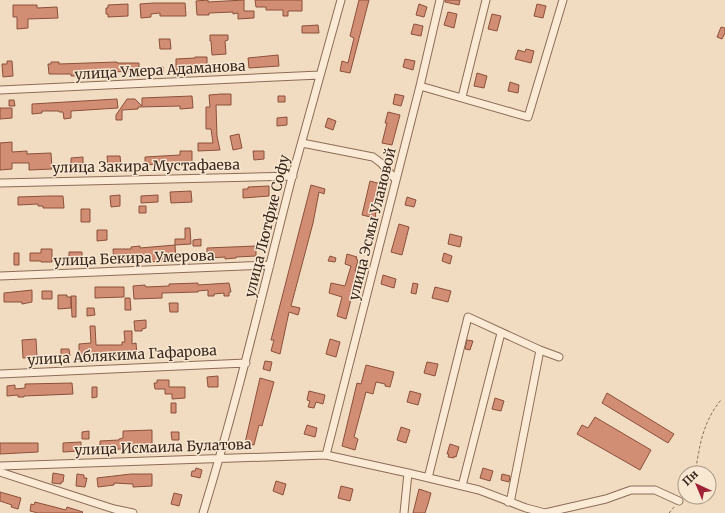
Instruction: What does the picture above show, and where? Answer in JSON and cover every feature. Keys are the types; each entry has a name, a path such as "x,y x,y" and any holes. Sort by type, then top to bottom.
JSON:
{"street":[{"name":"улица Лютфие Софу","path":"203,513 220,459 246,363 293,176 341,0"},
{"name":"улица Эсмы Улановой","path":"326,455 420,86 440,0"},
{"path":"462,97 486,0"},
{"path":"420,86 528,117 563,0"},
{"name":"улица Умера Адаманова","path":"0,90 320,75"},
{"path":"302,143 373,157 381,163 396,180"},
{"name":"улица Закира Мустафаева","path":"0,183 293,176"},
{"name":"улица Бекира Умерова","path":"0,276 270,266"},
{"path":"428,478 468,317 540,350 560,357"},
{"path":"462,486 501,333"},
{"path":"508,502 540,350"},
{"name":"улица Аблякима Гафарова","path":"0,374 246,363"},
{"name":"улица Исмаила Булатова","path":"0,466 326,455 479,490 508,502 545,513 606,499 631,490 655,490 677,500"},
{"path":"0,472 114,509 133,513"},
{"path":"404,513 408,473"}],"path":[{"path":"696,465 699,450 709,419 714,408 721,400"}],"building":[{"path":"208,0 208,2 244,0 244,11 254,11 254,18 238,19 238,13 233,14 233,12 197,15 196,1"},
{"path":"255,0 302,0 302,11 288,11 288,16 283,16 283,10 266,10 266,7 256,7"},
{"path":"359,0 369,0 350,73 340,71 342,61 348,63 354,38 350,36"},
{"path":"445,0 460,0 459,5 445,2"},
{"path":"185,3 186,16 160,16 160,13 151,14 151,17 141,18 140,4"},
{"path":"128,4 128,16 108,17 108,14 106,14 106,8 108,8 108,5"},
{"path":"419,4 427,7 424,17 416,15"},
{"path":"537,4 546,6 543,18 534,16"},
{"path":"13,5 37,5 37,8 57,7 58,18 28,19 28,28 17,29 17,17 13,17"},
{"path":"448,12 457,14 454,28 444,25"},
{"path":"492,14 501,16 497,31 488,29"},
{"path":"414,24 423,26 421,36 411,34"},
{"path":"318,25 319,33 302,33 302,26"},
{"path":"721,27 725,28 725,33 722,39 717,37"},
{"path":"210,35 228,35 228,40 225,41 226,54 212,55"},
{"path":"159,39 170,39 171,49 160,49"},
{"path":"526,49 534,51 531,63 515,59 518,50 525,52"},
{"path":"278,55 279,66 249,68 248,58"},
{"path":"207,57 207,69 176,70 176,59"},
{"path":"405,59 415,61 413,70 403,67"},
{"path":"7,61 12,61 13,76 3,77 2,64 7,64"},
{"path":"51,62 59,62 59,64 117,62 139,63 139,71 76,73 76,76 71,76 71,74 49,74 48,64 51,64"},
{"path":"157,67 163,67 163,73 158,73"},
{"path":"477,73 487,76 484,88 474,86"},
{"path":"510,82 519,85 518,93 508,91"},
{"path":"231,94 231,105 216,105 217,136 220,150 198,151 198,143 213,143 211,129 206,129 206,107 210,107 209,95"},
{"path":"395,94 404,96 401,106 393,104"},
{"path":"192,96 193,108 180,109 180,106 138,107 138,109 122,110 122,120 116,120 116,115 127,99 135,99 142,106 142,98"},
{"path":"278,96 285,96 285,102 278,102"},
{"path":"117,99 118,108 71,111 71,118 64,119 63,112 59,111 42,111 42,113 32,114 32,104"},
{"path":"9,100 14,100 15,106 9,106"},
{"path":"0,108 12,108 12,118 0,119"},
{"path":"388,112 400,115 392,145 382,143"},
{"path":"287,117 287,125 277,126 277,118"},
{"path":"328,118 336,121 333,130 325,127"},
{"path":"239,134 242,148 233,150 230,136"},
{"path":"12,142 12,152 27,151 27,154 51,153 52,169 29,170 29,163 12,163 12,169 0,170 0,143"},
{"path":"180,151 192,151 192,163 166,164 166,166 161,166 161,164 145,165 145,157 180,155"},
{"path":"253,151 264,151 264,159 254,160"},
{"path":"107,156 120,156 121,165 108,166"},
{"path":"83,157 83,167 71,168 71,158"},
{"path":"370,181 381,184 374,210 376,211 375,218 362,215"},
{"path":"311,185 325,189 324,194 319,192 313,223 291,306 300,308 298,315 289,312 280,354 271,351 274,340 271,340"},
{"path":"269,186 269,196 243,198 243,189 248,189 248,187"},
{"path":"191,191 192,202 171,203 170,192"},
{"path":"120,195 120,206 111,207 110,196"},
{"path":"158,195 158,202 141,203 141,196"},
{"path":"63,196 64,208 43,208 43,206 38,206 38,204 18,205 18,197"},
{"path":"407,197 416,200 414,207 405,205"},
{"path":"139,206 146,206 146,213 139,213"},
{"path":"81,209 90,209 90,222 81,222"},
{"path":"399,224 409,227 402,255 391,252"},
{"path":"185,228 190,228 191,244 175,245 175,239 185,239"},
{"path":"97,230 107,230 107,240 97,241"},
{"path":"450,234 462,237 460,247 448,244"},
{"path":"201,239 201,246 193,246 193,240"},
{"path":"175,245 176,259 151,262 150,255 140,255 141,261 114,263 113,249 131,249 131,247 140,246 140,248"},
{"path":"256,246 256,256 225,259 225,257 210,258 210,254 207,254 207,248"},
{"path":"41,249 52,249 52,262 30,261 30,253 41,253"},
{"path":"69,252 82,252 82,262 69,262"},
{"path":"14,253 19,253 19,265 14,265"},
{"path":"444,253 452,256 450,264 442,261"},
{"path":"347,254 357,257 356,259 358,260 355,271 358,272 346,319 337,316 342,297 329,293 331,283 345,286 351,266 345,264"},
{"path":"330,256 336,258 335,262 328,261"},
{"path":"383,275 396,279 394,288 381,284"},
{"path":"198,283 198,285 229,283 231,292 229,292 229,296 224,296 224,293 208,296 208,290 198,292 162,293 162,298 134,299 133,286 169,286 169,284"},
{"path":"413,283 418,284 416,294 411,293"},
{"path":"95,287 124,287 124,297 95,298"},
{"path":"435,287 451,291 448,302 432,298"},
{"path":"32,290 32,302 22,304 22,302 4,302 4,293"},
{"path":"42,291 52,291 52,299 42,299"},
{"path":"58,295 67,295 67,297 71,297 71,308 58,309"},
{"path":"71,296 76,296 76,317 72,317"},
{"path":"125,298 130,298 131,310 125,310"},
{"path":"169,303 178,303 178,312 170,312"},
{"path":"87,308 94,308 95,315 87,316"},
{"path":"146,320 146,328 142,329 142,331 135,331 134,321"},
{"path":"90,326 95,326 96,345 122,345 122,342 125,342 124,331 132,331 132,344 136,343 137,355 79,356 79,344 91,343"},
{"path":"36,339 37,357 23,358 22,340"},
{"path":"330,339 340,342 336,357 326,354"},
{"path":"467,340 473,341 470,350 465,349"},
{"path":"61,349 69,349 70,356 61,357"},
{"path":"265,361 272,362 270,371 263,369"},
{"path":"427,362 438,364 435,376 424,373"},
{"path":"366,365 394,372 390,387 376,382 373,394 366,392 354,437 358,439 355,450 342,446 357,383 361,384"},
{"path":"218,376 218,387 208,387 207,377"},
{"path":"260,378 274,382 262,426 259,425 254,445 245,443"},
{"path":"157,380 169,380 169,387 185,387 185,398 172,399 172,394 165,394 165,389 155,389 154,383 157,383"},
{"path":"72,383 73,394 24,397 18,397 18,395 7,396 7,386 15,385 15,389 25,388 25,384"},
{"path":"92,387 97,387 97,397 92,398"},
{"path":"309,391 325,395 323,404 316,402 314,408 308,407 310,401 307,400"},
{"path":"410,391 421,394 418,405 407,402"},
{"path":"607,393 674,434 668,443 602,403"},
{"path":"495,398 504,401 501,411 492,409"},
{"path":"171,403 176,403 176,413 171,413"},
{"path":"595,417 651,450 640,470 577,434 582,425 588,428"},
{"path":"307,425 317,428 315,437 304,434"},
{"path":"401,427 410,430 406,443 397,440"},
{"path":"152,430 152,449 140,450 140,448 100,450 100,441 119,440 123,438 123,431"},
{"path":"89,431 89,439 82,439 82,432"},
{"path":"171,432 179,432 179,440 172,440"},
{"path":"81,442 81,451 63,452 63,443"},
{"path":"0,443 38,443 38,452 0,454"},
{"path":"450,444 459,447 456,457 454,456 454,458 448,457 449,454 447,454"},
{"path":"196,468 202,470 200,478 191,476 192,471 195,471"},
{"path":"483,468 493,471 490,481 480,478"},
{"path":"53,473 64,475 63,482 61,482 61,484 52,483"},
{"path":"77,474 84,475 84,478 87,478 85,487 76,486"},
{"path":"131,474 152,474 152,486 133,487 133,484 114,483 114,485 98,487 97,478"},
{"path":"502,474 510,476 509,482 501,480"},
{"path":"276,481 286,484 283,495 273,491"},
{"path":"341,486 353,489 350,501 338,498"},
{"path":"419,489 431,493 425,513 413,513"},
{"path":"0,492 21,498 18,509 11,507 12,505 0,501"},
{"path":"174,493 182,495 179,506 171,504"},
{"path":"35,502 66,510 67,507 83,512 38,513 30,511 31,504 34,505"}]}
